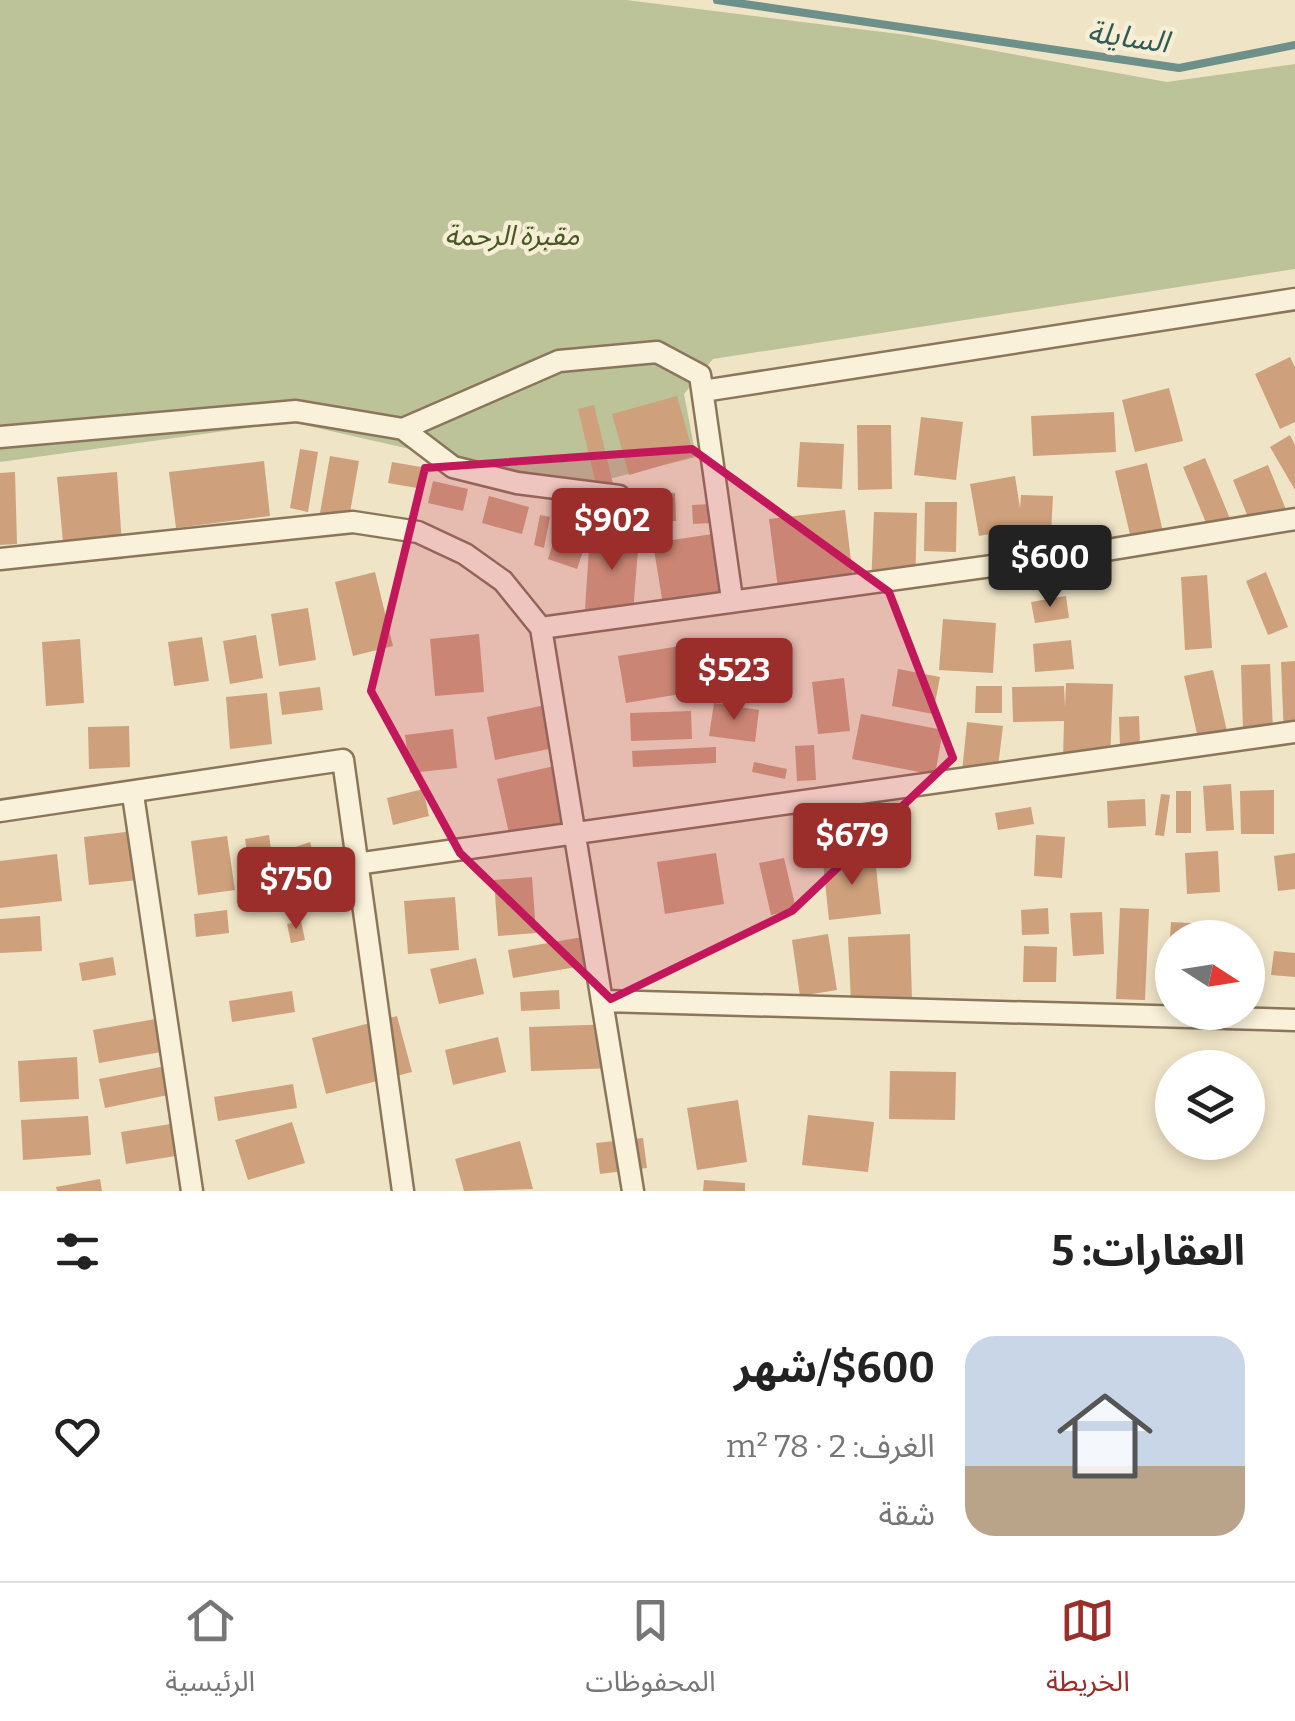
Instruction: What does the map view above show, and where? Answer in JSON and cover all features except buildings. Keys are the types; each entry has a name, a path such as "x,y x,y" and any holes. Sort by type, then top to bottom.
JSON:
{"street":[{"path":"703,390 1295,299"},
{"path":"404,430 560,361 657,352 700,375 732,598"},
{"path":"0,437 296,411 404,430 453,467 517,483 619,496"},
{"path":"541,628 732,598 1102,552 1295,518"},
{"path":"0,559 353,522 418,532 465,554 503,581 541,628 633,1191"},
{"path":"356,864 1295,732"},
{"path":"0,811 343,760 404,1191"},
{"path":"133,794 192,1191"},
{"path":"604,1001 1295,1020"}],"highlighted area":[{"path":"692,449 889,592 953,758 792,911 611,999 460,853 371,691 425,468"}],"green space":[{"name":"مقبرة الرحمة","path":"0,0 626,0 907,35 1167,82 1295,64 1295,269 713,359 684,394 696,457 577,487 291,422 0,462"}],"waterway":[{"name":"السايلة","path":"717,0 1179,68 1295,45"}]}
